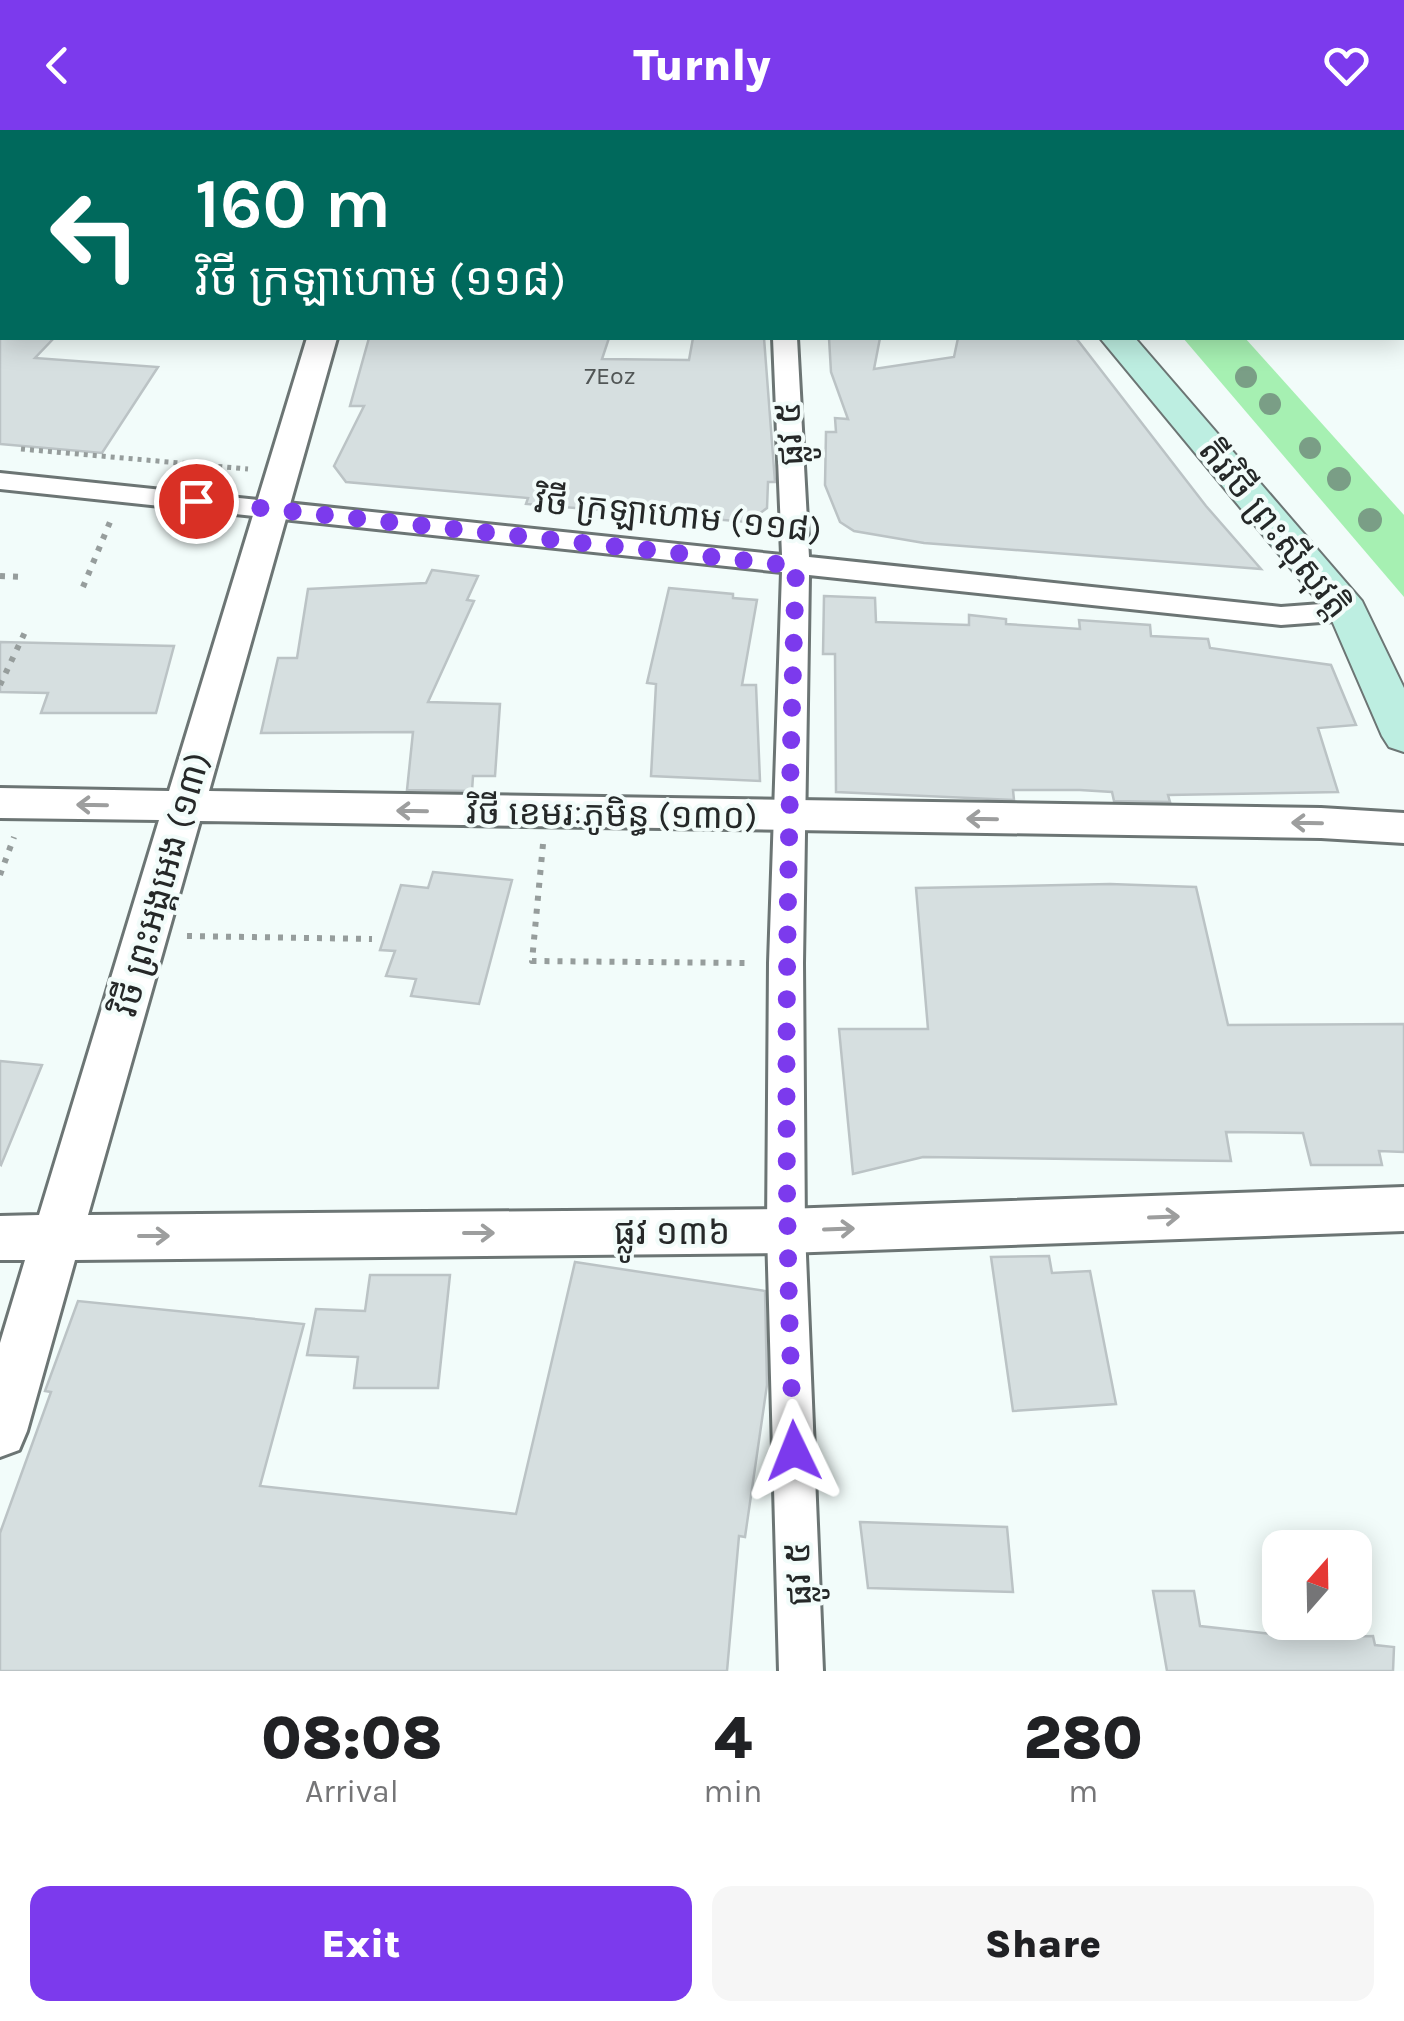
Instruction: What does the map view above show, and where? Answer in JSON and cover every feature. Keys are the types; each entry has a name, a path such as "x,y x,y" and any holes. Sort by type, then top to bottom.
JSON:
{"main road":[{"name":"តីរវិថី ព្រះស៊ីសុវត្តិ","path":"1119,340 1348,611 1404,736"}],"street":[{"name":"វិថី ព្រះអង្គអេង (១៣)","path":"0,1431 321,340"},
{"name":"ផ្លូវ ៥","path":"784,340 796,566 786,964 786,1231 801,1671"},
{"name":"វិថី ក្រឡាហោម (១១៨)","path":"0,481 1281,616 1348,611"},
{"name":"វិថី ខេមរៈភូមិន្ធ (១៣០)","path":"0,803 1322,823 1404,828"},
{"name":"ផ្លូវ ១៣៦","path":"0,1238 786,1231 1404,1208"}],"path":[{"path":"20,449 254,470"},
{"path":"84,588 122,493"},
{"path":"0,576 25,577"},
{"path":"0,685 26,630"},
{"path":"546,813 532,961 786,964"},
{"path":"146,936 372,939"}],"green space":[{"path":"1185,340 1247,340 1404,515 1404,597"}],"building":[{"path":"0,340 52,340 35,358 158,367 102,453 0,444"},
{"path":"368,340 608,340 602,359 689,360 693,340 764,340 775,482 768,482 767,508 748,522 526,504 528,498 346,482 334,466 364,406 350,406"},
{"path":"829,340 880,340 874,369 954,357 958,340 1078,340 1206,506 1261,569 924,543 854,531 840,522 825,485 826,432 836,432 835,418 848,419 831,372"},
{"path":"432,570 478,576 467,600 474,601 428,702 500,704 495,776 473,776 472,791 407,790 413,732 261,733 278,658 297,658 308,589 426,583"},
{"path":"669,588 757,600 742,685 756,685 760,781 651,776 656,684 647,683"},
{"path":"824,596 875,598 876,622 969,625 969,615 1006,619 1006,624 1080,629 1079,620 1150,625 1151,636 1208,639 1210,648 1331,665 1356,725 1318,728 1338,792 1168,795 1170,802 1114,801 1112,792 1080,790 1013,790 1014,800 836,792 835,654 823,654"},
{"path":"0,642 174,646 156,713 41,713 48,693 0,692"},
{"path":"433,872 512,880 479,1004 411,996 416,979 386,976 395,951 380,950 401,885 428,888"},
{"path":"1110,884 1196,887 1228,1025 1404,1024 1404,1152 1379,1151 1382,1165 1311,1165 1303,1133 1226,1132 1231,1161 923,1157 853,1174 839,1029 928,1029 916,888"},
{"path":"0,1061 42,1065 1,1165 0,1164"},
{"path":"1049,1256 1052,1273 1090,1271 1116,1404 1013,1411 991,1257"},
{"path":"575,1262 765,1291 767,1385 745,1537 739,1536 727,1671 0,1671 0,1533 51,1392 45,1391 78,1301 304,1324 260,1486 516,1514"},
{"path":"370,1275 450,1275 438,1388 354,1388 358,1357 307,1355 316,1309 365,1311"},
{"path":"860,1522 1007,1527 1013,1592 868,1588"},
{"path":"1153,1591 1194,1591 1200,1626 1262,1633 1262,1640 1372,1640 1373,1636 1375,1645 1394,1647 1393,1671 1167,1671"}],"route":[{"path":"196,501 796,566 786,964 786,1231 794,1451"}]}
